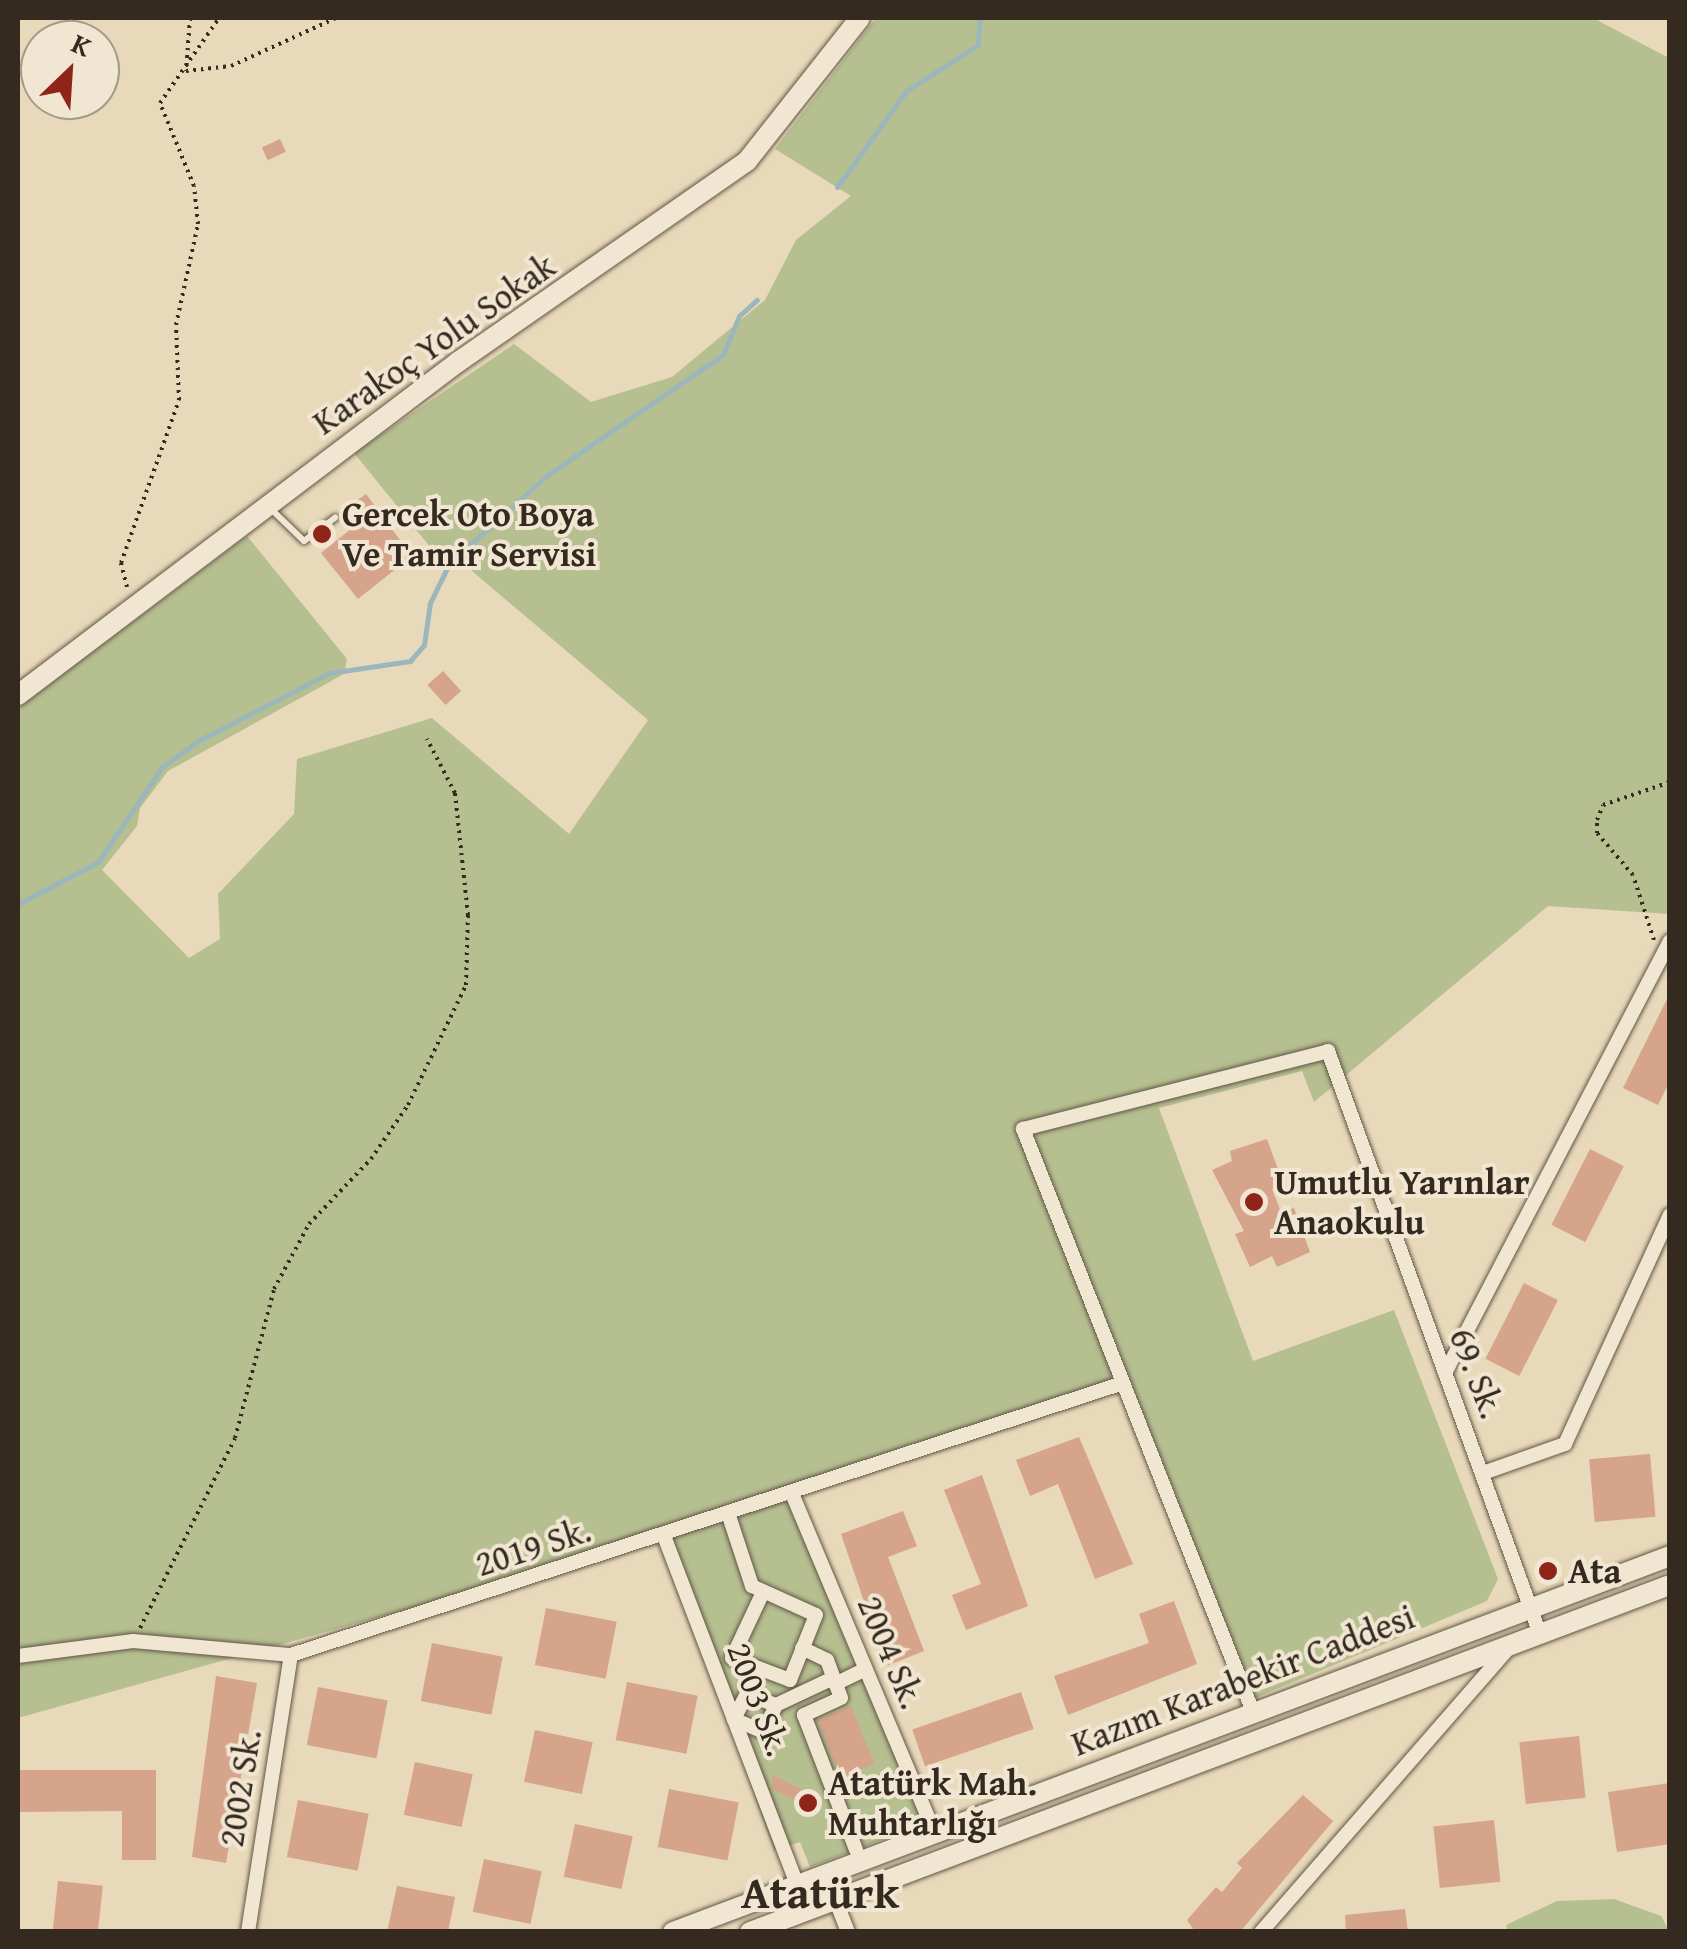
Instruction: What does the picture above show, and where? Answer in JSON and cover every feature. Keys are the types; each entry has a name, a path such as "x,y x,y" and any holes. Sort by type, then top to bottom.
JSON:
{"street":[{"name":"Karakoç Yolu Sokak","path":"18,694 266,504 747,160 860,18"},
{"path":"1444,1373 1665,947"},
{"name":"69. Sk.","path":"1123,1383 1023,1130 1328,1051 1540,1634"},
{"path":"1484,1473 1565,1444 1670,1215"},
{"path":"1123,1383 1252,1712"},
{"name":"2019 Sk.","path":"291,1655 793,1496 1123,1383"},
{"name":"2004 Sk.","path":"793,1496 934,1832"},
{"path":"729,1516 752,1586 816,1615 790,1680 732,1658 763,1592"},
{"name":"2003 Sk.","path":"664,1536 797,1884"},
{"name":"Kazım Karabekir Caddesi","path":"673,1932 1670,1556"},
{"name":"Kazım Karabekir Caddesi","path":"750,1932 1670,1585"},
{"path":"18,1656 132,1641 291,1655"},
{"path":"1261,1932 1512,1644"},
{"path":"802,1648 827,1660 840,1698 804,1714 856,1850"},
{"name":"2002 Sk.","path":"248,1932 291,1655"},
{"path":"776,1705 764,1732 734,1720 747,1694 776,1705 866,1670"},
{"path":"820,1791 836,1799"},
{"path":"825,1873 848,1932"}],"lane":[{"path":"266,504 304,541 335,518"}],"path":[{"path":"186,72 190,18"},
{"path":"133,609 121,564 179,400 176,325 198,224 194,186 160,103 186,72 219,18"},
{"path":"186,72 232,66 336,18"},
{"path":"132,1641 235,1438 274,1289 309,1224 372,1159 408,1105 466,985 468,915 455,793 427,739"},
{"path":"1665,947 1632,876 1597,832 1597,820 1604,805 1670,782"}],"green space":[{"path":"876,18 1593,18 1669,58 1669,914 1548,906 1314,1102 1302,1071 1159,1108 1253,1361 1394,1310 1498,1579 1487,1601 1248,1701 1123,1384 793,1496 930,1822 810,1867 800,1842 774,1851 664,1537 18,1718 18,708 247,536 347,659 344,674 168,771 140,808 137,826 102,870 189,958 220,939 218,894 294,814 297,759 432,718 569,834 648,720 459,560 444,564 354,453 514,344 591,402 672,377 765,300 796,240 851,196 775,149"},
{"path":"1614,1899 1661,1916 1669,1931 1508,1932 1506,1925 1557,1901"}],"building":[{"path":"280,139 286,152 268,160 262,147"},
{"path":"366,494 412,556 358,599 321,553 372,512 367,516 355,502"},
{"path":"443,671 461,691 445,705 427,685"},
{"path":"1670,993 1670,1081 1658,1105 1623,1088"},
{"name":"Umutlu Yarınlar Anaokulu","path":"1267,1139 1283,1183 1272,1189 1281,1212 1294,1208 1310,1252 1277,1267 1272,1256 1250,1267 1235,1234 1244,1231 1212,1170 1232,1161 1230,1151"},
{"path":"1590,1149 1624,1166 1585,1242 1551,1225"},
{"path":"1524,1283 1558,1300 1519,1376 1485,1359"},
{"path":"1079,1437 1133,1564 1095,1579 1058,1484 1030,1496 1016,1460"},
{"path":"1650,1454 1655,1517 1595,1522 1589,1459"},
{"path":"982,1475 1028,1606 966,1630 952,1595 981,1584 944,1490"},
{"path":"903,1511 917,1546 888,1557 924,1651 886,1666 841,1534"},
{"path":"1174,1601 1197,1664 1068,1715 1054,1676 1149,1643 1139,1614"},
{"path":"546,1608 617,1622 606,1679 535,1665"},
{"path":"432,1643 503,1657 491,1715 421,1701"},
{"path":"216,1676 257,1683 226,1863 192,1857"},
{"path":"627,1682 698,1696 686,1754 616,1740"},
{"path":"318,1687 388,1701 376,1758 307,1745"},
{"path":"1021,1692 1034,1729 925,1766 912,1729"},
{"path":"851,1706 874,1763 841,1777 818,1719"},
{"path":"535,1730 593,1742 582,1794 524,1782"},
{"path":"1579,1736 1585,1798 1526,1804 1519,1742"},
{"path":"415,1762 473,1774 461,1827 404,1815"},
{"path":"18,1770 156,1770 156,1860 122,1860 122,1811 18,1812"},
{"path":"772,1775 818,1797 812,1809 772,1789"},
{"path":"1670,1783 1670,1844 1617,1852 1608,1792"},
{"path":"669,1789 739,1803 727,1860 658,1847"},
{"path":"1303,1795 1333,1821 1240,1932 1195,1932 1187,1920 1216,1887 1222,1892 1242,1868 1237,1863"},
{"path":"298,1800 369,1814 358,1871 287,1857"},
{"path":"1494,1820 1500,1882 1440,1888 1433,1826"},
{"path":"575,1824 633,1836 621,1889 564,1877"},
{"path":"484,1859 542,1871 530,1924 473,1912"},
{"path":"58,1881 103,1886 98,1932 53,1932"},
{"path":"397,1886 455,1897 448,1932 387,1932"},
{"path":"1405,1909 1408,1932 1346,1932 1345,1915"}],"waterway":[{"path":"837,187 906,91 978,45 980,18"},
{"path":"18,904 98,862 162,767 198,741 329,673 410,661 424,645 430,603 447,568 462,552 546,476 723,355 739,316 757,300"}],"place":[{"name":"Gercek Oto Boya Ve Tamir Servisi","path":"322,534"},
{"name":"Umutlu Yarınlar Anaokulu","path":"1254,1202"},
{"name":"Ata","path":"1548,1571"},
{"name":"Atatürk Mah. Muhtarlığı","path":"808,1803"}],"district":[{"name":"Atatürk","path":"820,1892"}]}
